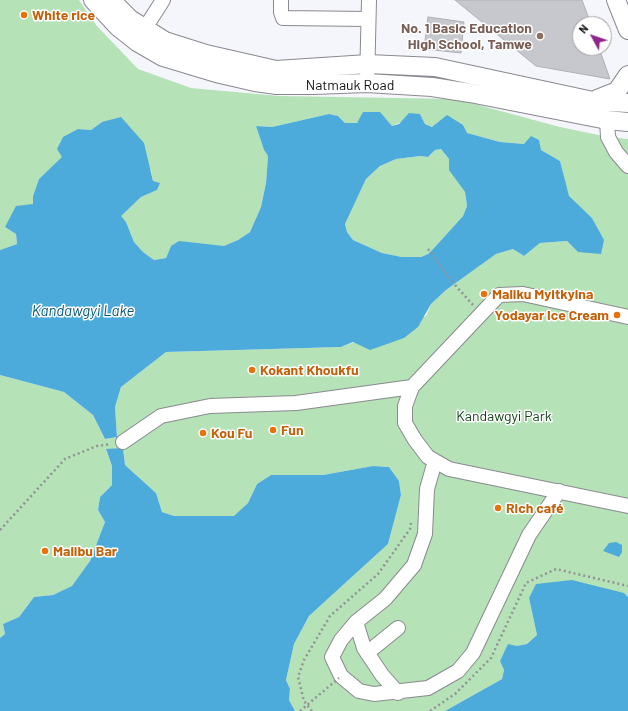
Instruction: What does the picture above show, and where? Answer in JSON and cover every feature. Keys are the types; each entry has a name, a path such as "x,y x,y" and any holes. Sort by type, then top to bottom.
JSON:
{"main road":[{"name":"Natmauk Road","path":"93,0 118,27 206,54 276,70 368,64 448,69 593,101 628,103"},
{"name":"Natmauk Road","path":"111,0 130,19 141,35 163,57 188,66 255,82 277,85 313,86 367,83 432,87 607,120 628,122"},
{"path":"616,0 628,30"},
{"path":"593,101 617,91 628,75"}],"street":[{"path":"141,35 163,0"},
{"path":"281,0 281,12 283,18 368,19"},
{"path":"367,83 369,0"},
{"path":"607,120 608,138 616,152 628,166"},
{"path":"628,317 524,294 499,295 481,312 412,387 405,406 405,423 428,457 449,469 628,506"},
{"path":"123,442 161,416 210,406 296,403 412,387"},
{"path":"435,461 427,489 425,534 414,566 385,599 356,622 340,640 332,658 341,676 359,691 374,694 398,693 428,688 458,671 473,653 529,535 559,491"},
{"path":"356,622 367,653 382,675 398,693"},
{"path":"367,653 398,628"}],"path":[{"path":"428,249 455,285 481,312"},
{"path":"0,530 65,459 97,446"},
{"path":"312,711 304,701 298,677 304,660 330,616 378,574 410,529 412,522"},
{"path":"430,711 455,694 491,658 526,583 556,569 628,586"},
{"path":"300,711 339,678"}],"green space":[{"name":"Kandawgyi Park","path":"0,0 79,0 96,25 138,69 191,88 279,96 456,99 560,127 608,137 628,139 628,597 624,593 529,598 537,635 527,644 507,649 500,661 504,670 502,679 445,711 295,711 289,700 290,689 286,680 294,644 309,616 388,544 401,495 399,481 389,467 373,466 323,475 271,475 257,484 248,503 235,516 174,516 162,512 156,493 125,465 123,448 106,450 112,466 112,485 100,497 98,510 105,522 90,561 73,586 53,595 34,597 19,617 3,624 5,634 0,638 0,375 64,392 93,415 105,439 117,437 115,407 121,387 166,352 341,347 426,316 431,304 446,290 496,254 513,249 524,256 540,243 567,241 578,252 603,240 592,218 568,196 560,161 541,150 524,144 500,142 466,133 463,125 432,127 425,124 420,114 392,126 380,113 364,112 357,123 345,123 338,116 329,114 272,127 256,126 264,150 268,156 266,183 261,207 250,232 238,240 224,246 171,246 166,258 154,260 143,252 134,242 126,222 120,216 141,197 157,190 159,183 153,181 151,170 102,122 91,130 78,129 63,157 39,179 33,196 33,204 5,227 16,234 17,244 0,250"},
{"path":"441,149 449,159 450,170 465,192 467,206 463,216 435,247 428,254 421,257 402,257 382,253 353,240 347,232 345,224 366,179 380,166 396,159 420,156 428,157 435,150"}],"water":[{"name":"Kandawgyi Lake","path":"363,112 380,112 392,126 399,124 409,113 420,114 425,124 432,127 447,115 463,125 467,133 500,142 524,144 531,136 539,140 541,150 560,161 569,196 592,218 604,240 601,254 578,252 567,241 540,243 524,256 513,249 496,254 446,290 431,304 418,327 404,338 370,350 353,342 341,347 166,352 121,387 115,407 117,437 105,439 93,415 64,392 0,375 0,250 17,244 16,234 5,227 16,206 33,204 33,196 39,179 62,157 57,149 63,137 78,129 91,130 102,122 121,117 144,143 153,181 160,183 157,190 141,197 121,216 126,222 134,242 143,252 154,260 166,258 171,246 179,241 224,246 238,240 250,232 261,207 266,183 268,156 264,150 256,126 272,127 329,114 338,116 345,123 357,123","holes":["441,149 449,159 449,170 465,192 467,206 463,216 428,254 421,257 402,257 382,253 353,240 347,232 345,224 366,179 380,166 396,159 420,156 428,157 435,150"]},
{"path":"123,448 125,465 156,493 162,512 174,516 234,516 248,503 257,484 271,475 323,475 373,466 389,467 399,481 401,495 388,544 309,616 294,644 286,680 290,689 289,700 295,711 0,711 0,638 5,634 3,624 19,617 34,597 53,595 72,586 90,561 105,522 98,510 100,497 112,485 112,466 106,449"},
{"path":"616,542 622,545 622,552 619,557 603,551 609,543"},
{"path":"572,580 624,593 628,597 628,711 445,711 502,679 504,670 500,661 508,644 517,646 527,644 537,635 529,598 536,584"}],"building":[{"name":"No. 1 Basic Education High School, Tamwe","path":"455,0 582,0 588,16 572,16 572,56 602,56 610,79 536,66"},
{"path":"428,17 464,22 461,53 424,49"}],"place":[{"name":"White rice","path":"24,15"},
{"name":"No. 1 Basic Education High School, Tamwe","path":"540,36"},
{"name":"Maliku Myitkyina","path":"484,294"},
{"name":"Yodayar Ice Cream","path":"617,315"},
{"name":"Kokant Khoukfu","path":"252,370"},
{"name":"Fun","path":"273,430"},
{"name":"Kou Fu","path":"203,433"},
{"name":"Rich café","path":"498,508"},
{"name":"Malibu Bar","path":"45,551"}]}
